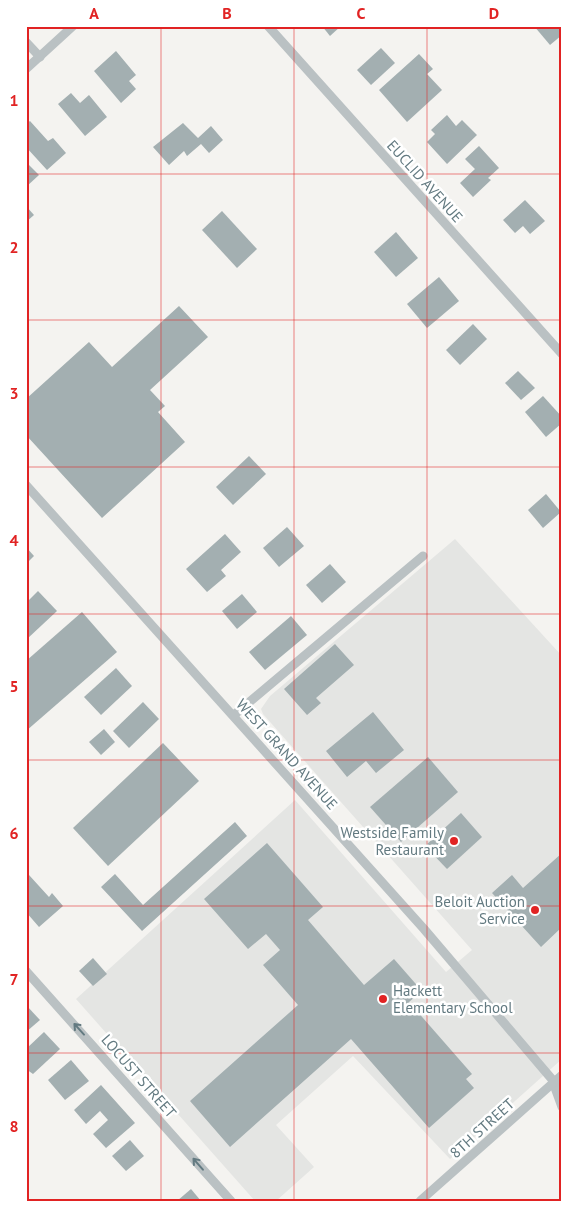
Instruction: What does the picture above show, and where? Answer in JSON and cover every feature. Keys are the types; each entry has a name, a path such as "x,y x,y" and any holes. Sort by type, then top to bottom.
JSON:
{"street":[{"path":"26,69 73,26"},
{"name":"EUCLID AVENUE","path":"268,26 562,354"},
{"path":"26,42 40,57"},
{"name":"WEST GRAND AVENUE","path":"26,485 424,929 562,1091"},
{"path":"234,715 423,556"},
{"name":"LOCUST STREET","path":"26,971 231,1201"},
{"name":"8TH STREET","path":"420,1201 562,1075"},
{"path":"554,1082 562,1107"}],"shaded area":[{"path":"455,539 562,656 562,1059 450,1159 353,1056 276,1125 314,1167 276,1201 255,1201 76,999 295,800 446,972 472,950 263,714 261,709 270,696"}],"building":[{"path":"322,26 341,26 330,36"},
{"path":"534,26 562,26 562,35 550,45"},
{"path":"381,48 395,63 371,85 357,70"},
{"path":"116,51 136,75 129,81 136,89 121,103 94,71"},
{"path":"419,54 433,69 427,74 442,90 407,122 379,90"},
{"path":"71,93 80,103 89,95 107,117 85,136 58,104"},
{"path":"447,115 456,126 462,120 477,135 447,164 427,142 435,134 431,130"},
{"path":"30,121 48,141 53,138 66,153 47,170 26,147 26,124"},
{"path":"183,123 198,138 211,126 223,140 209,153 201,144 187,156 184,151 169,165 153,147"},
{"path":"479,146 499,168 488,178 491,180 473,197 460,183 475,169 465,159"},
{"path":"26,162 39,175 26,187"},
{"path":"525,200 545,221 530,234 523,226 515,233 503,220"},
{"path":"26,206 34,215 26,222"},
{"path":"222,211 257,249 237,268 202,230"},
{"path":"396,232 418,258 396,277 374,252"},
{"path":"439,277 459,301 427,328 407,304"},
{"path":"179,306 208,337 150,390 165,406 158,412 185,442 102,518 26,435 26,399 89,342 112,367"},
{"path":"473,324 487,339 460,365 446,350"},
{"path":"518,371 535,388 521,400 505,383"},
{"path":"543,396 562,417 562,423 546,437 525,412"},
{"path":"249,456 266,474 233,505 216,487"},
{"path":"546,494 561,512 543,528 528,510"},
{"path":"287,527 304,546 279,567 263,548"},
{"path":"225,534 241,552 221,570 226,576 207,592 186,569"},
{"path":"26,547 34,556 26,564"},
{"path":"330,564 346,582 322,603 306,585"},
{"path":"38,591 57,611 27,639 26,603"},
{"path":"242,594 257,612 237,629 222,611"},
{"path":"82,612 117,652 26,731 26,661"},
{"path":"291,616 307,635 265,670 249,652"},
{"path":"335,644 354,665 316,698 321,703 307,715 284,689"},
{"path":"116,668 132,686 101,715 84,697"},
{"path":"143,702 159,719 129,748 113,731"},
{"path":"373,712 404,750 376,773 366,761 347,777 326,751"},
{"path":"104,729 115,742 101,755 89,742"},
{"path":"163,743 199,781 108,866 73,828"},
{"path":"428,757 458,792 401,842 370,807"},
{"name":"Westside Family Restaurant","path":"461,813 482,837 447,869 425,846"},
{"path":"235,822 247,836 142,931 101,887 115,874 143,905"},
{"path":"267,843 323,907 308,920 364,985 394,959 422,991 409,1002 472,1074 466,1079 474,1088 429,1128 351,1039 230,1147 190,1101 298,1005 263,965 280,950 266,934 248,949 204,899"},
{"name":"Beloit Auction Service","path":"562,853 562,927 541,947 492,893 512,875 523,888"},
{"path":"29,875 49,897 52,893 63,906 39,927 26,912 26,877"},
{"path":"93,958 107,974 93,986 79,971"},
{"path":"26,1005 40,1020 26,1032"},
{"path":"44,1032 60,1049 33,1074 26,1069 26,1049"},
{"path":"71,1060 89,1081 65,1100 48,1080"},
{"path":"101,1085 135,1123 106,1148 93,1134 108,1120 100,1111 86,1124 74,1110"},
{"path":"130,1140 144,1156 126,1171 112,1156"},
{"path":"191,1189 201,1201 177,1201"}],"place":[{"name":"Westside Family Restaurant","path":"454,841"},
{"name":"Beloit Auction Service","path":"535,910"},
{"name":"Hackett Elementary School","path":"383,999"}]}
